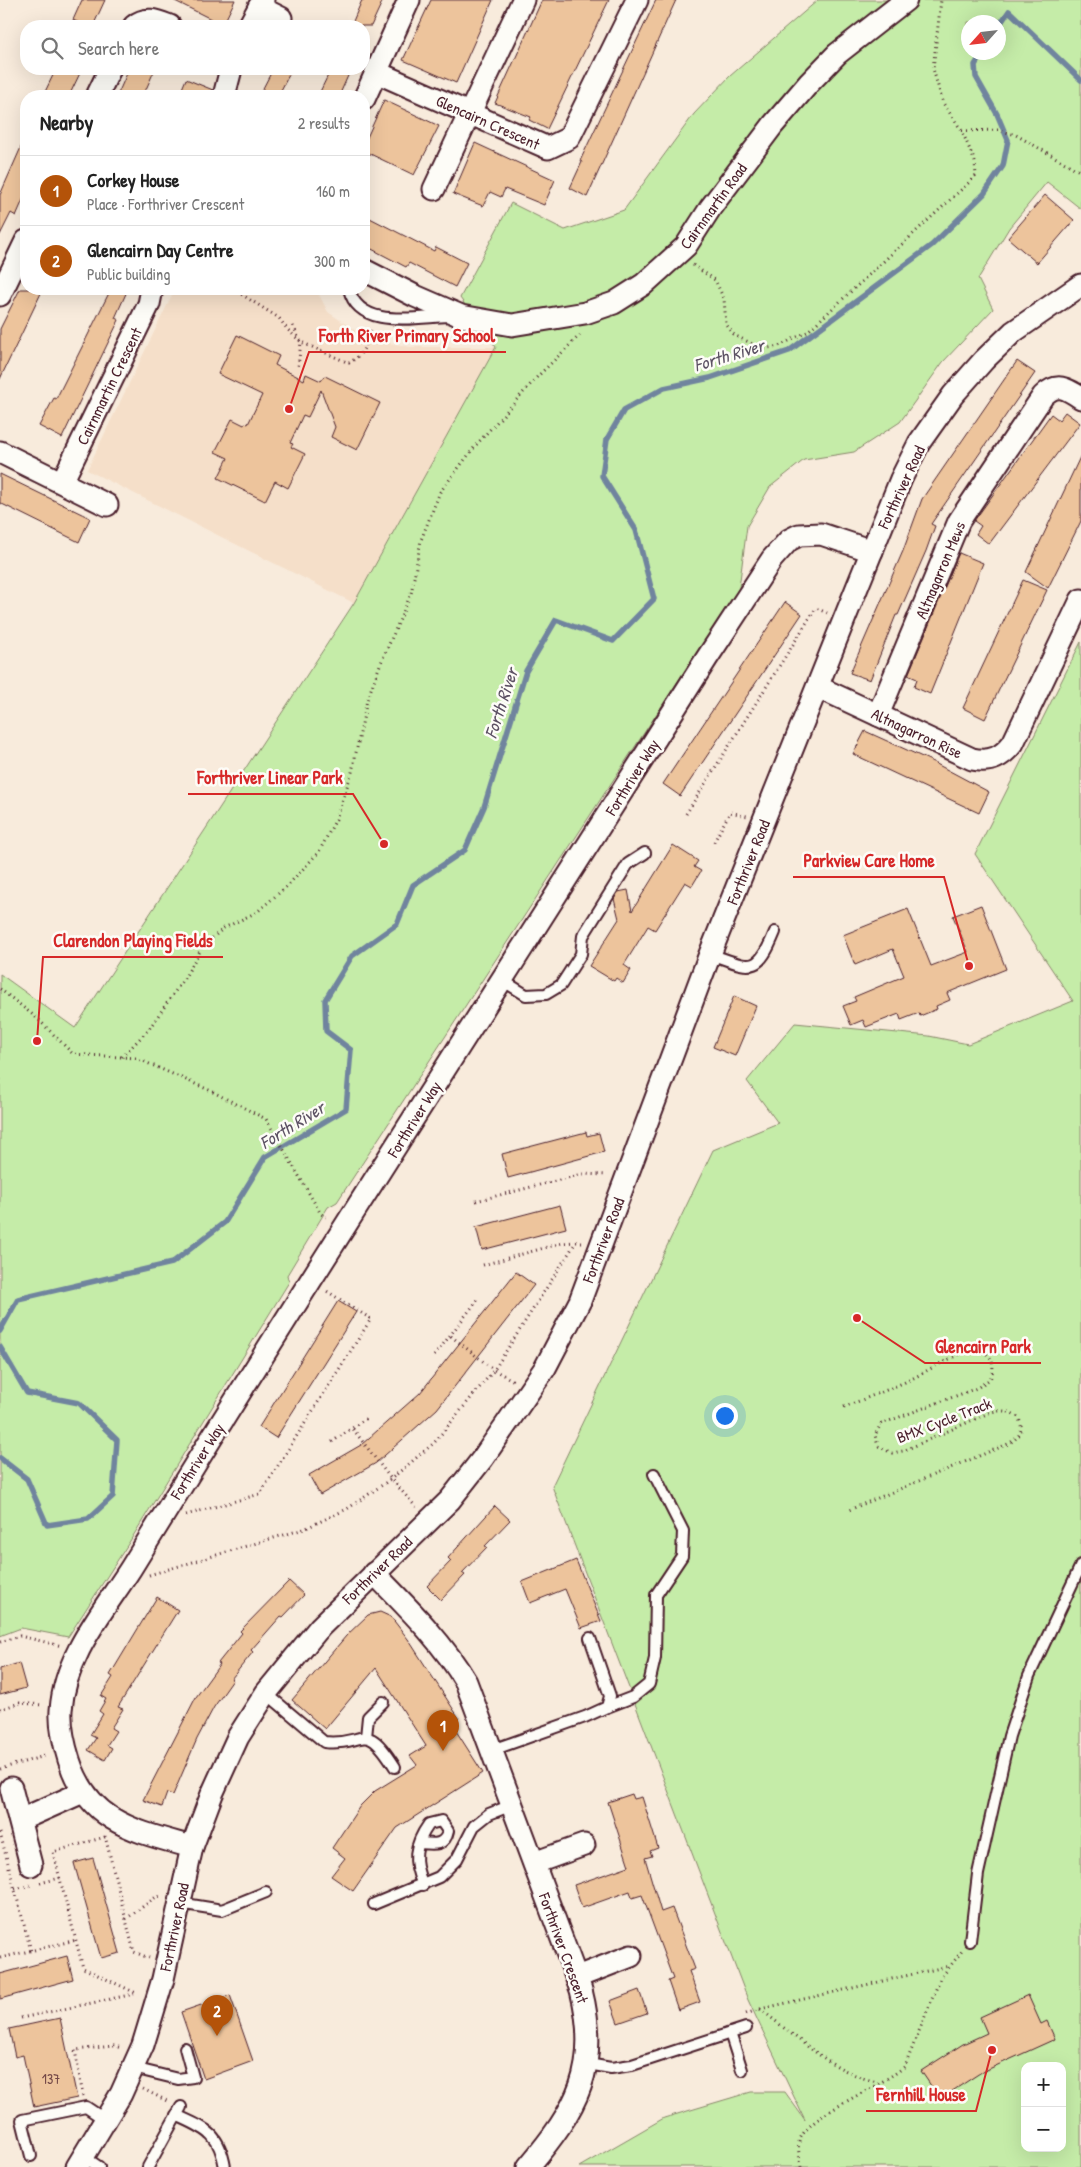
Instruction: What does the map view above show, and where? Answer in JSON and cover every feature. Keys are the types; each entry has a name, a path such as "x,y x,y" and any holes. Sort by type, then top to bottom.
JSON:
{"street":[{"path":"368,90 409,0"},
{"path":"434,189 523,0"},
{"name":"Glencairn Crescent","path":"376,72 548,148 569,138 637,0"},
{"name":"Cairnmartin Road","path":"370,273 415,296 461,316 512,325 585,313 614,303 644,284 686,246 712,206 809,83 837,54 906,0"},
{"path":"252,20 261,4 281,18"},
{"path":"100,90 107,75"},
{"path":"226,90 229,75"},
{"path":"0,295 20,253"},
{"name":"Forthriver Road","path":"87,2164 136,2060 159,1995 192,1847 223,1768 238,1737 266,1693 320,1627 450,1500 484,1458 545,1368 580,1301 710,954 901,480 920,443 952,396 984,360 1013,332 1081,285"},
{"name":"Cairnmartin Crescent","path":"62,482 148,304 150,295"},
{"name":"Altnagarron Mews","path":"878,715 959,521 1043,396 1059,386 1067,388 1081,398"},
{"path":"0,452 107,504"},
{"name":"Forthriver Way","path":"192,1847 108,1827 83,1792 75,1778 66,1750 61,1725 62,1706 68,1678 79,1650 89,1631 126,1577 502,980 780,548 799,535 811,533 821,534 872,551"},
{"name":"Altnagarron Rise","path":"818,687 972,759 982,761 999,757 1013,743 1081,600"},
{"name":"Forthriver Crescent","path":"374,1573 454,1661 466,1682 577,1977 587,2013 588,2064 580,2088 562,2125 528,2167"},
{"path":"11,1788 31,1865"},
{"path":"20,1820 83,1792"},
{"path":"534,1863 584,1845"},
{"path":"577,1977 631,1956"}],"lane":[{"path":"352,295 362,311 381,317 461,316"},
{"path":"502,980 526,995 546,994 561,985 581,954 583,936 628,864 645,853"},
{"path":"710,954 747,966 755,964 762,960 775,932"},
{"path":"492,1750 585,1717 633,1697 648,1684 655,1658 656,1595 682,1556 683,1531 654,1474"},
{"path":"970,1941 978,1874 1009,1736 1029,1676 1081,1565"},
{"path":"590,1638 610,1696 607,1707"},
{"path":"266,1693 324,1742 332,1743 366,1737 377,1741 395,1767"},
{"path":"366,1737 368,1717 383,1702"},
{"path":"374,1904 439,1877 458,1859 477,1822 489,1814 512,1805"},
{"path":"419,1843 416,1867 423,1885"},
{"path":"180,1899 222,1910 266,1892"},
{"path":"588,2064 611,2068 632,2065 746,2028"},
{"path":"730,2033 742,2070"},
{"path":"136,2060 178,2079 193,2076 185,2048"},
{"path":"31,2156 22,2120 86,2107 107,2121"},
{"path":"148,2167 179,2111 209,2131 222,2150 225,2167"}],"path":[{"path":"686,263 698,267 715,280 724,299 726,324 734,334 763,349 779,346 807,332 976,176 975,162 962,131 942,103 933,69 941,0"},
{"path":"962,131 999,130 1016,135 1081,172"},
{"path":"243,295 279,318 287,329 301,342 349,363 359,357 366,346 374,315"},
{"path":"293,326 301,342 298,367"},
{"path":"122,1057 149,1029 185,977 203,946 224,928 257,912 286,887 319,852 336,819 352,772 367,700 380,665 412,594 421,540 440,492 477,444 532,383 582,334 584,326"},
{"path":"686,814 816,608 844,620"},
{"path":"714,842 730,812 764,821"},
{"path":"0,989 38,1019 73,1054 136,1058 209,1090 266,1119 287,1152 321,1214 326,1217"},
{"path":"476,1201 583,1174 628,1175"},
{"path":"126,1577 154,1575 304,1528 347,1509 391,1479 434,1443 494,1370 576,1242"},
{"path":"482,1264 562,1243 603,1242"},
{"path":"165,1513 187,1515 260,1494 366,1328 371,1319 311,1281"},
{"path":"434,1356 480,1297"},
{"path":"451,1336 494,1370"},
{"name":"BMX Cycle Track","path":"844,1407 906,1382 964,1354 977,1351 989,1356 992,1360 994,1366 990,1379 977,1388 881,1424 875,1435 878,1446 892,1452 903,1451 991,1412 1001,1410 1018,1417 1022,1430 1020,1436 1008,1444 849,1510"},
{"path":"332,1442 368,1418"},
{"path":"353,1429 391,1479 428,1521"},
{"path":"0,1642 20,1636 79,1650"},
{"path":"0,1709 20,1704 62,1706"},
{"path":"0,1769 66,1750"},
{"path":"135,1994 83,1968 53,1852 108,1827 134,1952 166,1964"},
{"path":"0,1833 31,1951"},
{"path":"126,1919 156,1897 180,1899"},
{"path":"0,1958 76,1940"},
{"path":"801,2167 798,2145 808,2128 878,2082 895,2075 906,2066 940,1979 970,1941"},
{"path":"746,2028 741,2016 760,2009 951,1965"},
{"path":"21,2018 135,1994 159,1995"},
{"path":"760,2009 830,2063 851,2074 878,2082"},
{"path":"86,2107 75,2050 114,2046 136,2060"}],"shaded area":[{"path":"172,295 319,295 328,312 368,339 411,347 497,347 354,603 87,470"}],"green space":[{"path":"818,0 1081,0 1081,209 1047,182 1009,228 978,279 993,309 943,362 900,422 854,452 804,460 770,487 747,526 739,588 337,1202 328,1207 287,1275 289,1282 130,1541 68,1637 21,1628 0,1636 0,974 75,1028 354,603 496,347 460,298 511,203 565,230 624,210 694,114 730,76"},
{"path":"1081,642 1081,2167 579,2167 664,2118 751,2092 785,2092 805,2120 748,2000 552,1486 713,1150 778,1123 747,1081 795,1023 929,1036 968,1044 1073,1001 975,854"}],"building":[{"path":"82,0 105,0 96,20 73,20"},
{"path":"173,0 235,0 225,20 213,20"},
{"path":"362,0 383,0 371,26 370,20 354,20"},
{"path":"431,0 493,0 456,83 403,60"},
{"path":"542,0 609,0 547,129 529,120 531,117 495,103"},
{"path":"656,0 676,0 587,197 570,188 582,162 580,161"},
{"path":"53,75 79,75 72,90 46,90"},
{"path":"126,75 152,75 146,90 120,90"},
{"path":"270,75 289,75 281,90 262,90"},
{"path":"328,75 348,75 342,90 321,90"},
{"path":"186,79 213,90 181,90"},
{"path":"384,100 439,126 414,175 370,154 370,131"},
{"path":"475,143 555,180 544,205 505,189 501,197 490,192 483,206 453,194"},
{"path":"20,150 20,207 16,216 11,213 0,235 0,195"},
{"path":"1045,195 1074,220 1037,263 1008,238"},
{"path":"370,218 434,251 436,247 467,263 455,287 409,263 406,267 370,248"},
{"path":"20,289 20,295 40,295 0,379 0,329"},
{"path":"108,295 125,295 115,318 119,320 62,438 39,426 54,398 56,399"},
{"path":"237,335 279,356 275,365 304,380 306,374 321,381 325,376 380,403 357,450 331,437 335,427 321,390 308,417 303,415 290,443 293,444 291,447 305,454 288,488 275,481 265,501 218,478 228,458 215,452 232,419 244,425 245,423 248,424 262,395 218,374"},
{"path":"1017,361 1035,373 931,524 935,526 926,551 898,615 896,615 870,680 850,673 903,551 922,499"},
{"path":"1065,412 1080,423 989,544 976,534 981,526 974,521 1051,414 1059,420"},
{"path":"1081,455 1081,521 1048,588 1026,572"},
{"path":"0,474 90,518 79,542 0,503"},
{"path":"959,553 983,563 930,694 914,687 917,679 908,675"},
{"path":"1023,580 1047,590 985,719 963,708"},
{"path":"785,602 802,614 680,796 663,784"},
{"path":"865,731 929,760 989,792 979,813 853,754"},
{"path":"673,845 698,861 694,867 701,871 692,886 685,882 655,930 648,926 624,965 631,970 623,983 616,978 614,981 589,966 619,919 614,899 618,892 628,890 632,911"},
{"path":"981,905 1006,969 947,993 950,1000 936,1006 937,1009 920,1016 919,1013 901,1020 899,1014 866,1027 863,1020 851,1025 843,1006 856,1001 854,997 904,976 893,949 855,965 843,935 908,909 931,966 968,952 953,916"},
{"path":"734,996 756,1006 735,1056 713,1047"},
{"path":"586,1132 587,1136 599,1133 604,1152 508,1178 502,1154"},
{"path":"560,1205 566,1228 482,1250 476,1227"},
{"path":"516,1272 534,1285 437,1409 376,1463 320,1495 309,1475 361,1445 420,1393"},
{"path":"338,1301 356,1312 276,1438 259,1427"},
{"path":"495,1506 510,1520 485,1546 487,1547 462,1573 465,1575 441,1600 427,1586 451,1561 448,1558"},
{"path":"576,1560 601,1621 581,1628 565,1589 530,1603 522,1582"},
{"path":"289,1581 304,1595 283,1617 281,1616 251,1650 253,1652 231,1679 233,1680 214,1707 197,1739 173,1795 167,1793 162,1807 143,1800 196,1697 220,1664 218,1663 242,1633 240,1631"},
{"path":"157,1597 178,1610 118,1707 123,1709 111,1728 116,1731 107,1745 112,1748 105,1760 88,1750 96,1738 90,1735 103,1714 99,1711 106,1699 101,1696 113,1677 110,1675"},
{"path":"380,1612 391,1617 408,1639 459,1718 451,1723 483,1773 397,1828 353,1891 331,1876 345,1858 332,1848 360,1806 375,1791 417,1765 410,1756 426,1746 376,1668 325,1729 292,1700 346,1636 368,1615"},
{"path":"19,1663 26,1688 0,1695 0,1669"},
{"path":"632,1794 634,1799 642,1797 658,1848 650,1851 652,1856 645,1858 661,1912 672,1908 695,1969 689,1971 700,2002 678,2010 668,1981 673,1979 642,1895 632,1898 630,1891 582,1908 574,1885 629,1866 608,1802"},
{"path":"93,1858 120,1953 101,1958 74,1863"},
{"path":"67,1956 73,1979 0,1999 0,1974"},
{"path":"639,1990 647,2013 618,2023 610,2001"},
{"path":"230,1995 253,2061 204,2079 181,2012"},
{"path":"1028,1995 1041,2024 1047,2021 1055,2039 980,2073 940,2099 921,2071 963,2044 987,2033 980,2017"},
{"path":"60,2018 77,2098 34,2107 23,2055 15,2057 9,2029"}],"waterway":[{"path":"1006,15 1009,11 1081,80"},
{"name":"Forth River","path":"0,1331 18,1299 172,1263 225,1222 265,1157 346,1109 351,1050 326,1031 325,1000 352,956 397,924 413,885 465,850 484,807 526,671 556,620 613,641 654,599 636,530 602,476 607,439 624,410 664,388 710,378 789,351 932,245 984,194 1003,166 1008,140 997,114 976,77 975,65 978,60"},
{"name":"Forth River","path":"0,1347 27,1393 79,1403 117,1440 113,1496 88,1519 47,1525 27,1479 0,1458"}],"place":[{"name":"Forth River Primary School","path":"289,409"},
{"name":"Forthriver Linear Park","path":"384,844"},
{"name":"Parkview Care Home","path":"969,966"},
{"name":"Clarendon Playing Fields","path":"37,1041"},
{"name":"Glencairn Park","path":"857,1318"},
{"name":"Corkey House","path":"443,1751"},
{"name":"Glencairn Day Centre","path":"217,2036"},
{"name":"Fernhill House","path":"992,2050"}]}
